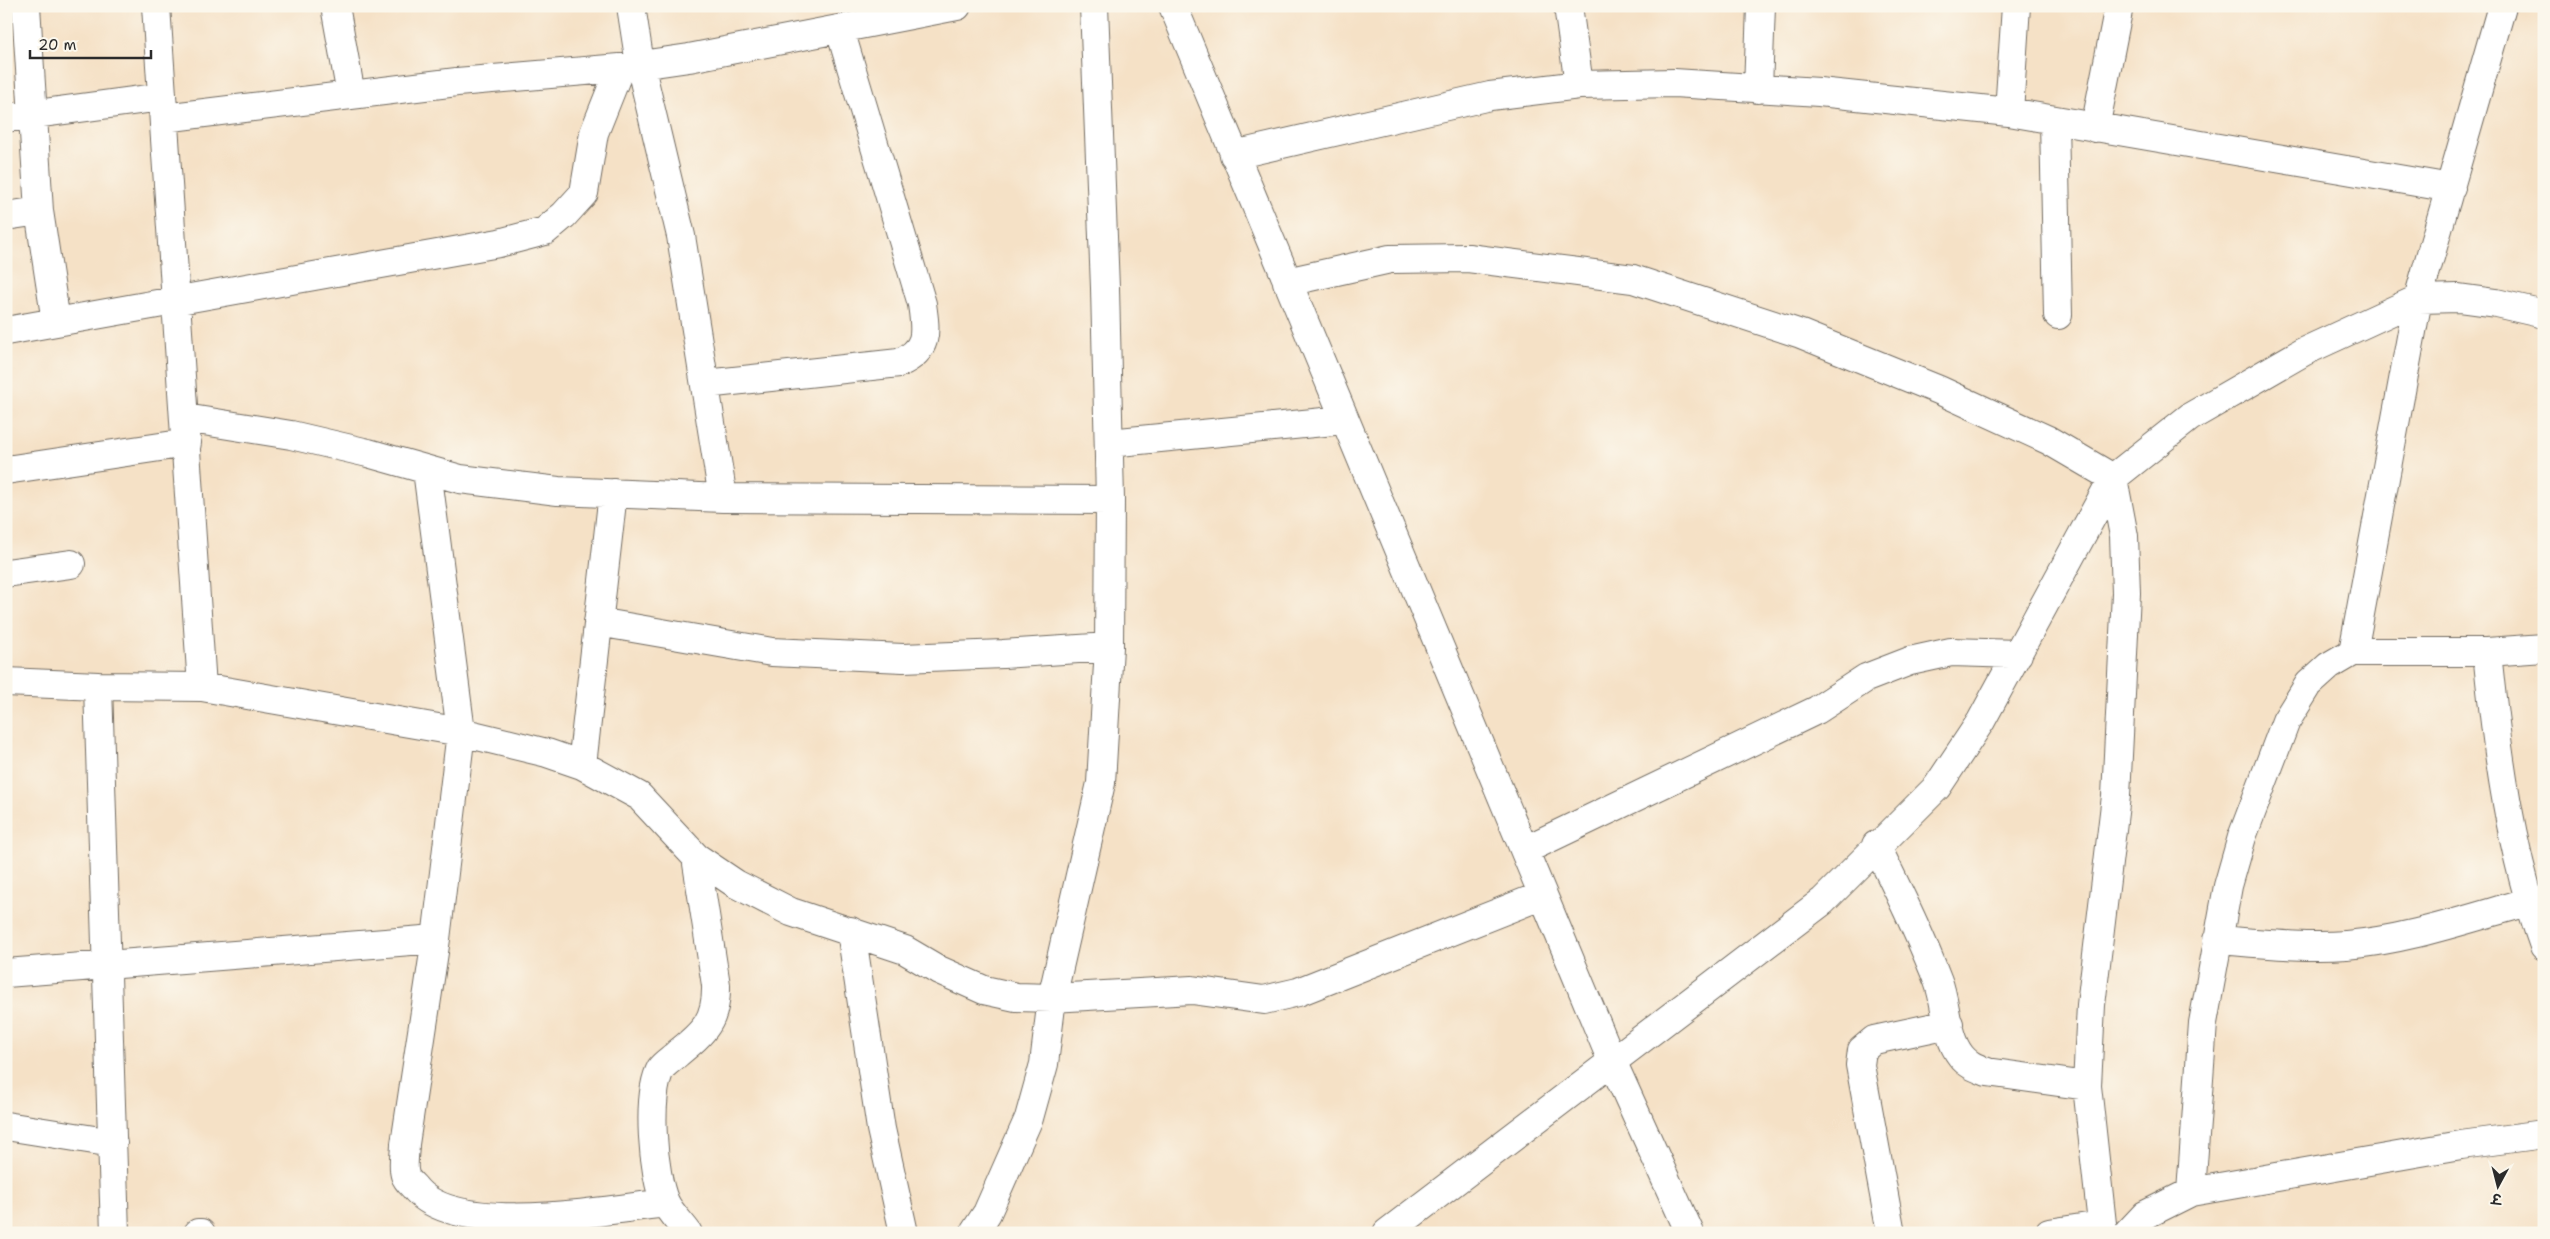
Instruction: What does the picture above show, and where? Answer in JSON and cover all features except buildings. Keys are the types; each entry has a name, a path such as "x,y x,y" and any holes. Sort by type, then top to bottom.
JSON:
{"street":[{"path":"26,6 39,211 56,322"},
{"path":"156,6 178,300 202,687"},
{"path":"336,6 351,95"},
{"path":"631,6 630,66 681,236 723,498"},
{"path":"974,1233 987,1213 1029,1118 1044,1064 1052,998 1101,784 1109,647 1110,500 1105,288 1094,6"},
{"path":"1173,6 1612,1061 1690,1233"},
{"path":"1568,6 1579,85"},
{"path":"1758,89 1760,6"},
{"path":"2009,112 2016,6"},
{"path":"2095,128 2118,6"},
{"path":"2353,652 2418,299 2502,6"},
{"path":"6,118 351,95 457,82 630,66 688,58 840,30 943,8"},
{"path":"706,384 899,363 912,357 923,344 926,329 922,304 840,30"},
{"path":"6,331 499,243 545,231 564,215 584,193 594,133 630,66"},
{"path":"1234,155 1490,96 1579,85 1674,83 1819,92 2009,112 2451,188"},
{"path":"2054,120 2058,315"},
{"path":"6,216 39,211"},
{"path":"1287,282 1390,259 1468,258 1633,279 1801,334 1939,390 2048,440 2113,478 2124,536 2126,593 2116,796 2091,1004 2087,1086 2102,1229 2049,1233"},
{"path":"1386,1233 1419,1222 1612,1061 1823,901 1937,787 1981,721 2113,478 2190,417 2302,352 2418,299 2459,298 2544,314"},
{"path":"1108,443 1344,420"},
{"path":"6,470 186,430 291,435 460,479 558,491 723,498 1110,500"},
{"path":"427,470 461,732 436,939 405,1144 405,1175 420,1195 446,1209 490,1217 549,1217 665,1203"},
{"path":"582,765 613,493"},
{"path":"6,573 71,564"},
{"path":"598,622 772,652 902,658 1109,647"},
{"path":"2191,1192 2203,1023 2228,886 2242,837 2286,721 2309,684 2329,666 2353,652 2487,652 2544,648"},
{"path":"1524,850 1817,710 1866,678 1910,661 1951,652 2018,654"},
{"path":"2487,652 2501,770 2528,902 2544,946"},
{"path":"6,682 98,686 202,687 461,732 547,753 582,765 638,796 696,857 736,884 791,912 905,950 939,970 984,990 1016,997 1052,998 1192,990 1264,1000 1298,992 1543,894"},
{"path":"98,686 106,964 114,1143 115,1233"},
{"path":"1876,846 1921,938 1939,983 1953,1042 1961,1057 1973,1066 1987,1072 2087,1086"},
{"path":"688,1233 665,1203 658,1174 652,1105 655,1083 662,1067 701,1035 712,1019 717,1002 696,857"},
{"path":"2217,940 2306,947 2348,945 2394,938 2528,902"},
{"path":"851,931 882,1129 904,1233"},
{"path":"6,972 436,939"},
{"path":"1891,1233 1860,1065 1862,1050 1874,1040 1949,1024"},
{"path":"6,1126 114,1143"},
{"path":"2128,1233 2144,1215 2191,1192 2461,1146 2544,1134"}]}
